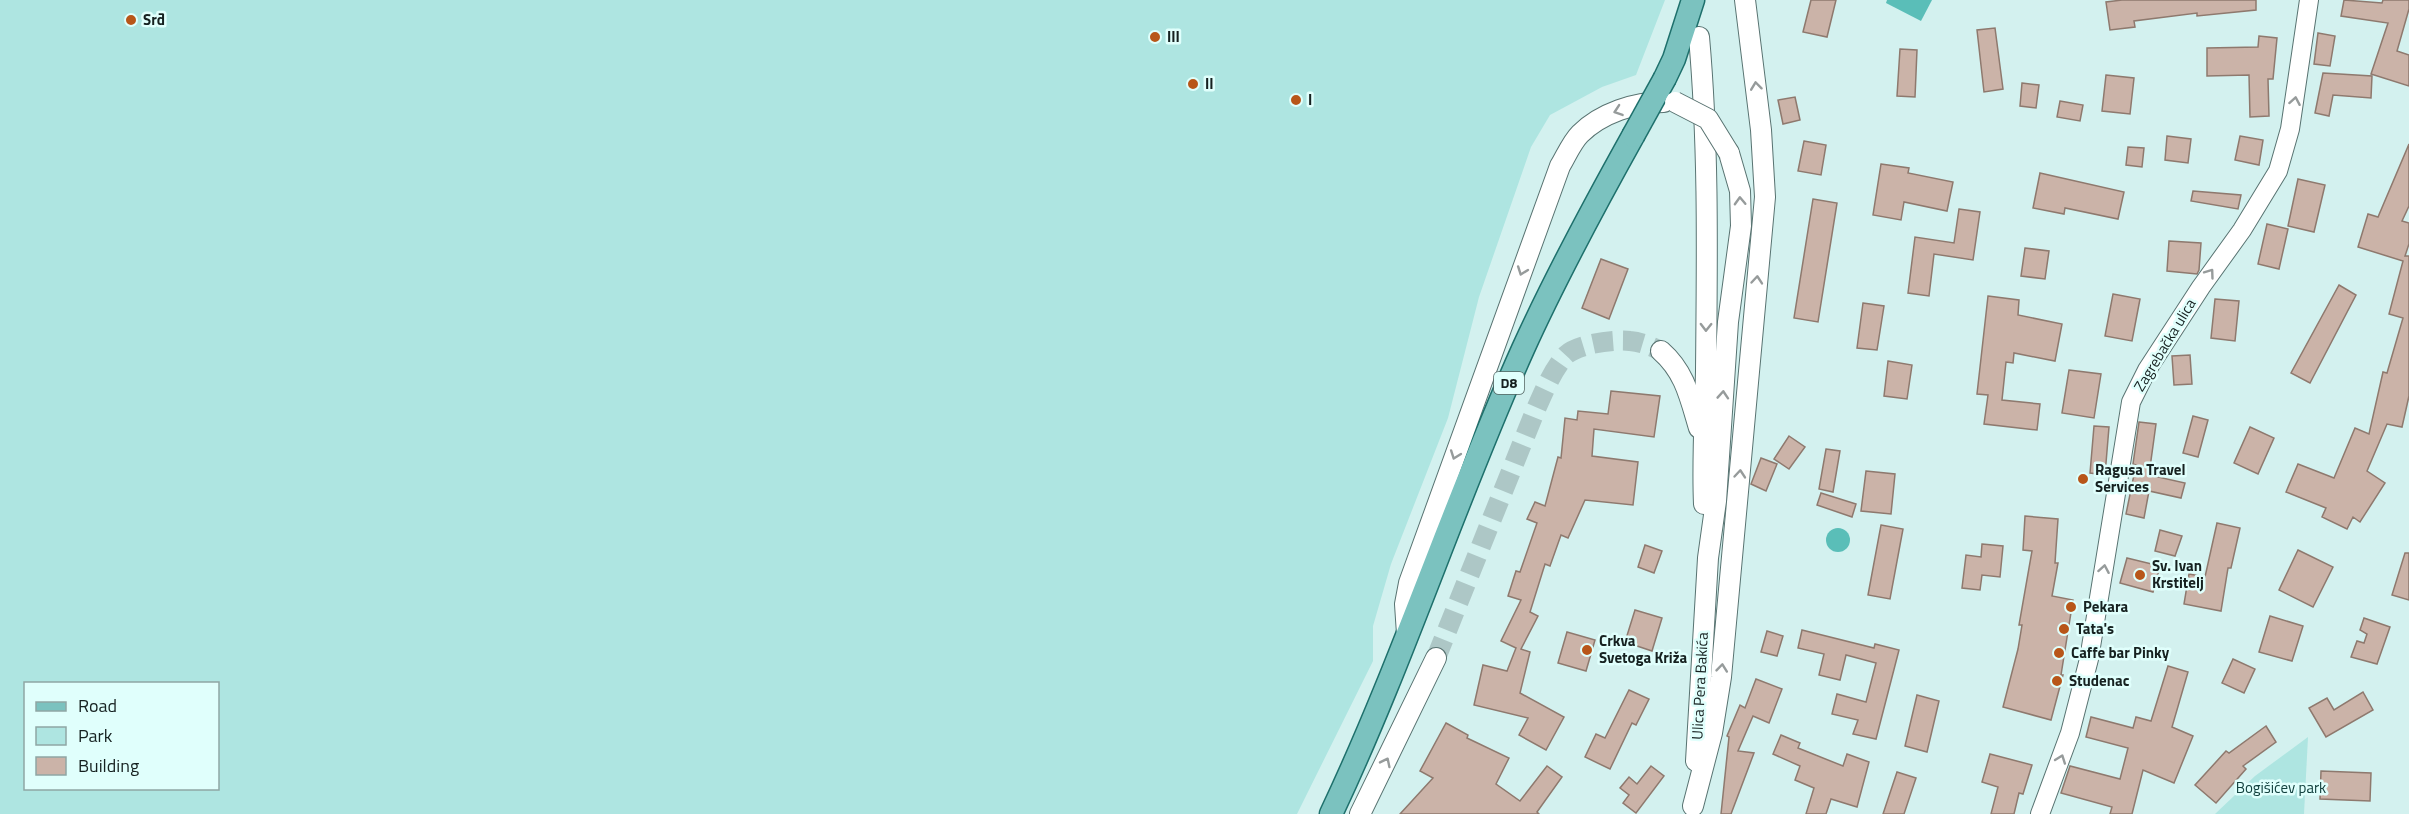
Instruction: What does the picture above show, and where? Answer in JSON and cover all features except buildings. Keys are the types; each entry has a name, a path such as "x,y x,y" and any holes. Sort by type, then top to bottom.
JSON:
{"main road":[{"name":"D8","path":"1331,814 1373,723 1470,475 1522,350 1565,261 1665,78 1693,0"},
{"path":"1693,810 1712,733 1721,678 1765,197 1761,130 1745,0"},
{"path":"1699,38 1707,159 1706,384 1703,442 1708,558"},
{"path":"1407,639 1405,604 1409,583 1560,166 1580,134 1601,118 1648,102 1676,102 1708,119 1729,153 1740,190 1741,226 1728,322 1716,501 1708,558"},
{"path":"1661,351 1671,359 1682,375 1703,442"},
{"name":"Ulica Pera Bakića","path":"1693,810 1708,558"},
{"path":"1360,814 1436,658"}],"street":[{"name":"Zagrebačka ulica","path":"2040,814 2070,733 2089,659 2131,402 2147,370 2200,287 2242,230 2278,171 2290,129 2309,0"}],"green space":[{"path":"0,0 1665,0 1636,75 1602,87 1550,115 1531,147 1479,297 1448,418 1391,564 1373,626 1373,661 1297,814 0,814"},
{"name":"Bogišićev park","path":"2308,737 2304,814 2215,814 2255,776"}],"water":[{"path":"1887,0 1932,0 1921,21 1886,3"},
{"path":"1838,528 1847,531 1850,540 1847,549 1838,552 1829,549 1826,540 1829,531"}],"tunnel":[{"path":"1436,658 1536,409 1549,380 1561,361 1566,355 1579,348 1606,342 1634,342 1646,344 1661,351"}],"place":[{"name":"Srđ","path":"131,20"},
{"name":"III","path":"1155,37"},
{"name":"II","path":"1193,84"},
{"name":"I","path":"1296,100"},
{"name":"Ragusa Travel Services","path":"2083,479"},
{"name":"Sv. Ivan Krstitelj","path":"2140,575"},
{"name":"Pekara","path":"2071,607"},
{"name":"Tata's","path":"2064,629"},
{"name":"Crkva Svetoga Križa","path":"1587,650"},
{"name":"Caffe bar Pinky","path":"2059,653"},
{"name":"Studenac","path":"2057,681"}]}
